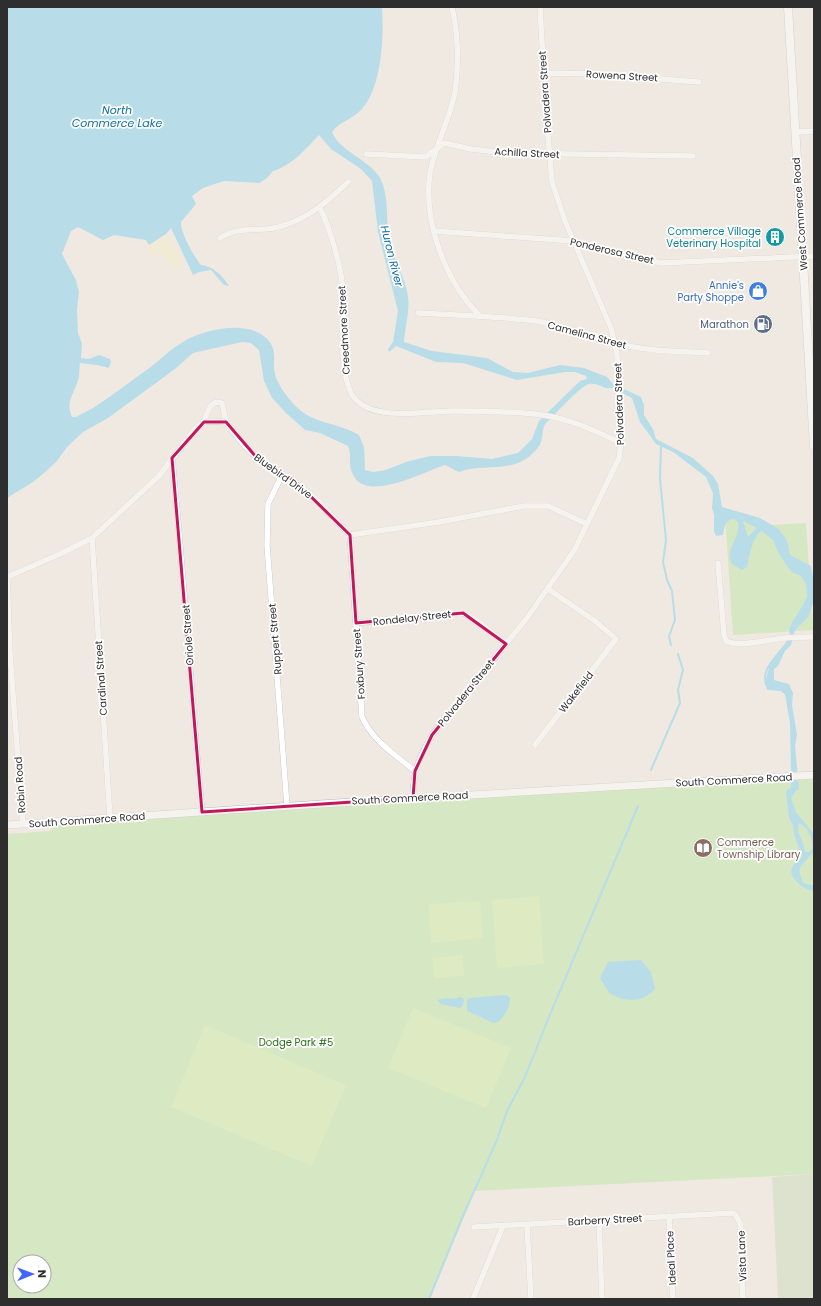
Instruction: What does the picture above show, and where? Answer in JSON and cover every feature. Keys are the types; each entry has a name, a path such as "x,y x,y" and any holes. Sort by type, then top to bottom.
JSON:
{"main road":[{"name":"West Commerce Road","path":"788,7 812,386 814,446"}],"street":[{"path":"452,7 458,53 455,92 435,150 430,174 430,212 434,231 446,268 460,294 479,315"},
{"name":"Polvadera Street","path":"413,798 415,771 420,757 432,735 506,644 548,589 575,549 619,458 621,443 618,377 611,328 573,241 552,182 540,7"},
{"name":"Rowena Street","path":"544,73 602,74 699,82"},
{"path":"795,132 814,131"},
{"name":"Achilla Street","path":"366,154 426,157 444,143 471,149 549,154 693,156"},
{"path":"220,238 228,233 238,230 281,227 320,208 348,182"},
{"name":"Creedmore Street","path":"320,208 325,218 343,292 345,372 349,390 360,404 383,412 396,414 454,411 559,418 576,422 621,443"},
{"name":"Ponderosa Street","path":"434,231 573,241 661,263 814,256"},
{"name":"Camelina Street","path":"418,313 479,315 537,322 574,330 614,343 641,349 708,353"},
{"path":"7,577 92,538 159,476 195,429 204,422 216,420 226,422 224,406 222,403 218,401 214,402 204,422"},
{"name":"Bluebird Drive","path":"226,422 243,444 257,458 282,475 296,482 315,498 350,535"},
{"name":"Oriole Street","path":"172,458 181,544 202,812"},
{"name":"Ruppert Street","path":"282,475 268,504 267,545 287,806"},
{"path":"350,535 439,522 524,506 548,506 587,524"},
{"name":"Foxbury Street","path":"350,535 362,716 368,729 390,752 415,771"},
{"name":"Cardinal Street","path":"92,538 110,818"},
{"path":"718,563 724,635 726,641 731,643 747,643 786,638 814,637"},
{"name":"Robin Road","path":"7,577 10,654 23,824"},
{"name":"Wakefield","path":"535,745 616,639 595,621 548,589"},
{"name":"Rondelay Street","path":"356,623 445,613 463,613 473,618 506,644"},
{"name":"South Commerce Road","path":"7,825 413,798 814,775"},
{"name":"Barberry Street","path":"474,1228 669,1216 728,1213 735,1214"},
{"name":"Vista Lane","path":"735,1214 740,1223 744,1299"},
{"name":"Ideal Place","path":"669,1216 674,1299"},
{"path":"599,1221 602,1299"},
{"path":"527,1225 531,1299"},
{"path":"473,1299 503,1226"}],"highlighted area":[{"path":"204,422 226,422 257,458 296,482 350,535 356,623 463,613 506,644 432,735 415,771 413,798 202,812 172,458"}],"green space":[{"path":"725,514 771,525 806,523 813,630 733,635"},
{"name":"Dodge Park #5","path":"814,776 814,1174 475,1191 430,1299 7,1299 7,834 51,831 52,823"},
{"path":"539,896 544,964 497,968 492,900"},
{"path":"480,901 483,938 431,943 428,904"},
{"path":"463,955 464,976 434,978 432,958"},
{"path":"413,1008 511,1048 486,1108 388,1068"},
{"path":"205,1025 346,1085 312,1166 171,1107"},
{"path":"814,1174 814,1299 778,1299 772,1177"}],"sand":[{"path":"166,234 174,244 183,263 171,268 164,256 157,254 148,257 149,245"}],"water":[{"name":"North Commerce Lake","path":"7,7 382,7 382,47 373,89 361,110 332,132 341,145 375,172 383,185 390,241 407,289 408,296 408,313 404,342 432,351 487,358 513,372 528,373 560,365 584,368 607,377 613,384 641,397 644,405 644,415 653,429 656,439 693,458 713,476 718,484 722,507 760,518 779,529 787,541 790,555 811,566 814,582 814,601 808,617 795,630 791,645 785,651 778,666 774,669 774,680 789,684 793,693 792,705 797,735 795,746 799,789 791,798 796,812 814,834 814,851 801,866 799,871 803,883 814,886 814,890 798,882 792,870 796,863 803,857 795,834 794,825 790,817 787,792 792,787 791,723 786,694 781,690 768,689 765,684 769,667 775,656 788,641 793,621 801,612 807,596 806,584 801,576 792,572 787,566 778,552 773,540 762,531 754,541 747,567 742,570 733,565 730,560 730,554 737,533 738,522 734,519 728,521 723,535 716,536 714,531 714,515 712,508 713,493 706,477 673,452 656,444 640,422 632,398 612,388 589,384 579,390 545,424 540,445 536,450 524,460 515,464 468,469 459,472 445,465 412,478 385,486 373,487 363,484 355,478 350,465 348,446 320,433 305,430 272,398 264,381 259,350 251,343 242,342 193,353 175,369 108,418 83,432 67,447 57,461 43,474 7,498","holes":["319,135 331,149 361,169 372,181 378,232 398,311 393,342 388,349 389,352 396,346 436,362 463,363 517,380 565,372 575,372 586,376 587,379 580,381 539,421 532,439 518,453 492,459 457,456 430,456 406,462 386,470 373,472 365,470 364,447 359,435 344,428 312,418 296,406 278,383 274,369 274,352 271,344 260,334 239,328 214,330 192,337 171,350 152,366 93,408 76,417 72,417 69,407 79,378 80,363 109,368 111,362 110,359 99,355 89,359 81,358 82,344 78,333 77,310 79,292 76,280 62,254 71,231 78,227 103,240 114,235 146,240 149,245 166,234 171,228 193,275 199,272 211,270 224,285 229,286 224,278 217,272 201,265 191,251 185,238 181,222 196,204 192,196 203,188 224,181 259,183 267,178 273,171 286,166 304,151","743,521 757,528 748,537","799,823 810,834 813,849 809,852 805,852 798,826"]},
{"path":"641,960 651,972 655,989 646,997 635,1000 623,999 611,994 600,978 608,962"},
{"path":"506,995 510,998 509,1005 505,1014 498,1022 493,1023 467,1011 467,1000 469,998"},
{"path":"461,997 464,999 463,1005 460,1008 441,1004 437,1000 455,998"}],"waterway":[{"path":"661,446 660,479 666,540 663,562 667,580 672,591 675,620 669,636 671,645"},
{"path":"790,632 806,601"},
{"path":"789,639 772,661 765,674 765,681 768,689 781,690 786,694 791,723 792,773"},
{"path":"651,770 680,703 678,690 683,670 678,654"},
{"path":"792,778 792,788 787,792 790,817 794,825 795,834 803,857 796,863 792,870 798,882 814,890"},
{"path":"429,1299 462,1218 497,1140 507,1111 525,1077 638,806"}],"place":[{"name":"Commerce Village Veterinary Hospital","path":"775,237"},
{"name":"Annie's Party Shoppe","path":"758,291"},
{"name":"Marathon","path":"763,324"},
{"name":"Commerce Township Library","path":"703,848"}],"water label":[{"name":"Huron River","path":"392,256"}]}
